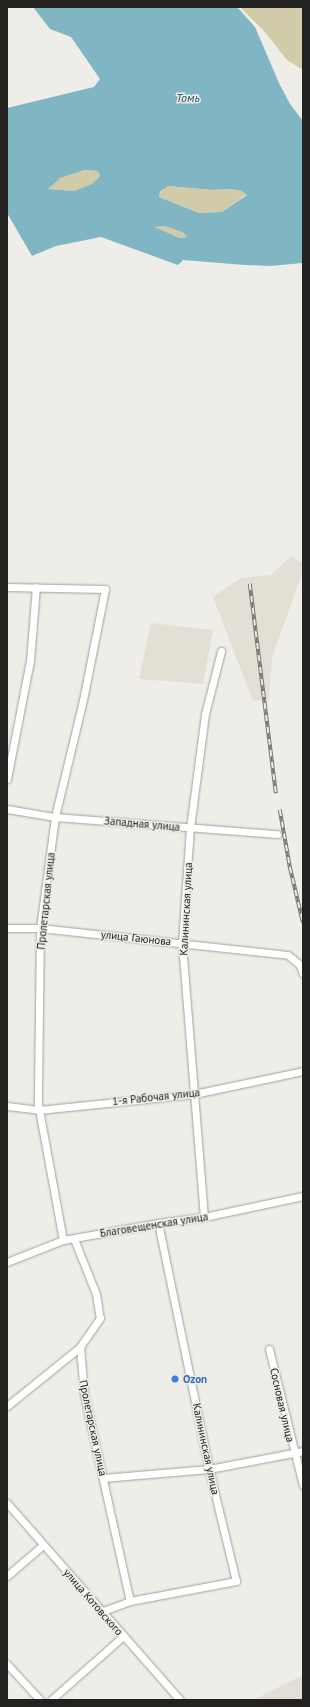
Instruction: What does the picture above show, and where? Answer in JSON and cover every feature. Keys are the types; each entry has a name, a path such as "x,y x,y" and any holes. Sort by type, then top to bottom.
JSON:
{"street":[{"path":"7,586 36,587 30,661 7,779"},
{"name":"Пролетарская улица","path":"36,587 105,589 83,700 55,816 40,928 39,1110 63,1240"},
{"name":"Калининская улица","path":"204,1218 182,942 190,828 205,714 221,651"},
{"name":"Западная улица","path":"7,809 55,816 276,834"},
{"name":"улица Гаюнова","path":"7,928 40,928 288,954 300,965 303,974"},
{"name":"1-я Рабочая улица","path":"7,1106 39,1110 194,1094 303,1071"},
{"name":"Благовещенская улица","path":"7,1262 63,1240 158,1223 204,1218 303,1196"},
{"name":"Калининская улица","path":"130,1602 236,1581 209,1469 158,1223"},
{"path":"7,1406 80,1348 100,1318 96,1294 74,1239"},
{"name":"Пролетарская улица","path":"80,1348 84,1394 130,1602"},
{"name":"Сосновая улица","path":"269,1348 303,1485"},
{"path":"103,1478 209,1469 303,1451"},
{"name":"улица Котовского","path":"7,1503 180,1700"},
{"path":"7,1576 43,1545"},
{"path":"103,1611 130,1602"},
{"path":"51,1700 123,1636"},
{"path":"7,1664 40,1700"}],"shaded area":[{"path":"240,7 303,7 303,70 287,60 265,32"},
{"path":"85,170 98,171 100,176 92,184 74,191 47,189 60,178"},
{"path":"168,186 213,190 232,189 242,191 247,194 222,212 199,213 159,197 160,193"},
{"path":"165,226 184,233 188,237 180,238 153,227"},
{"path":"291,556 303,563 303,571 272,657 269,699 253,701 213,597 241,578 271,575"},
{"path":"151,623 213,630 203,684 139,679"},
{"path":"303,1675 303,1700 253,1700"}],"water":[{"name":"Томь","path":"33,7 235,7 239,9 255,27 279,83 290,104 303,121 303,263 270,266 183,260 178,265 101,237 56,246 32,256 7,213 7,108 94,87 100,79 71,37 50,29","holes":["85,170 98,171 100,176 92,184 74,191 48,189 60,178","168,186 213,190 232,189 242,191 247,195 222,212 199,213 159,197 160,192","165,226 184,233 187,237 180,238 154,227"]}],"railway":[{"path":"250,584 276,793"},
{"path":"280,810 290,867 303,922"}],"place":[{"name":"Ozon","path":"175,1379"}]}
